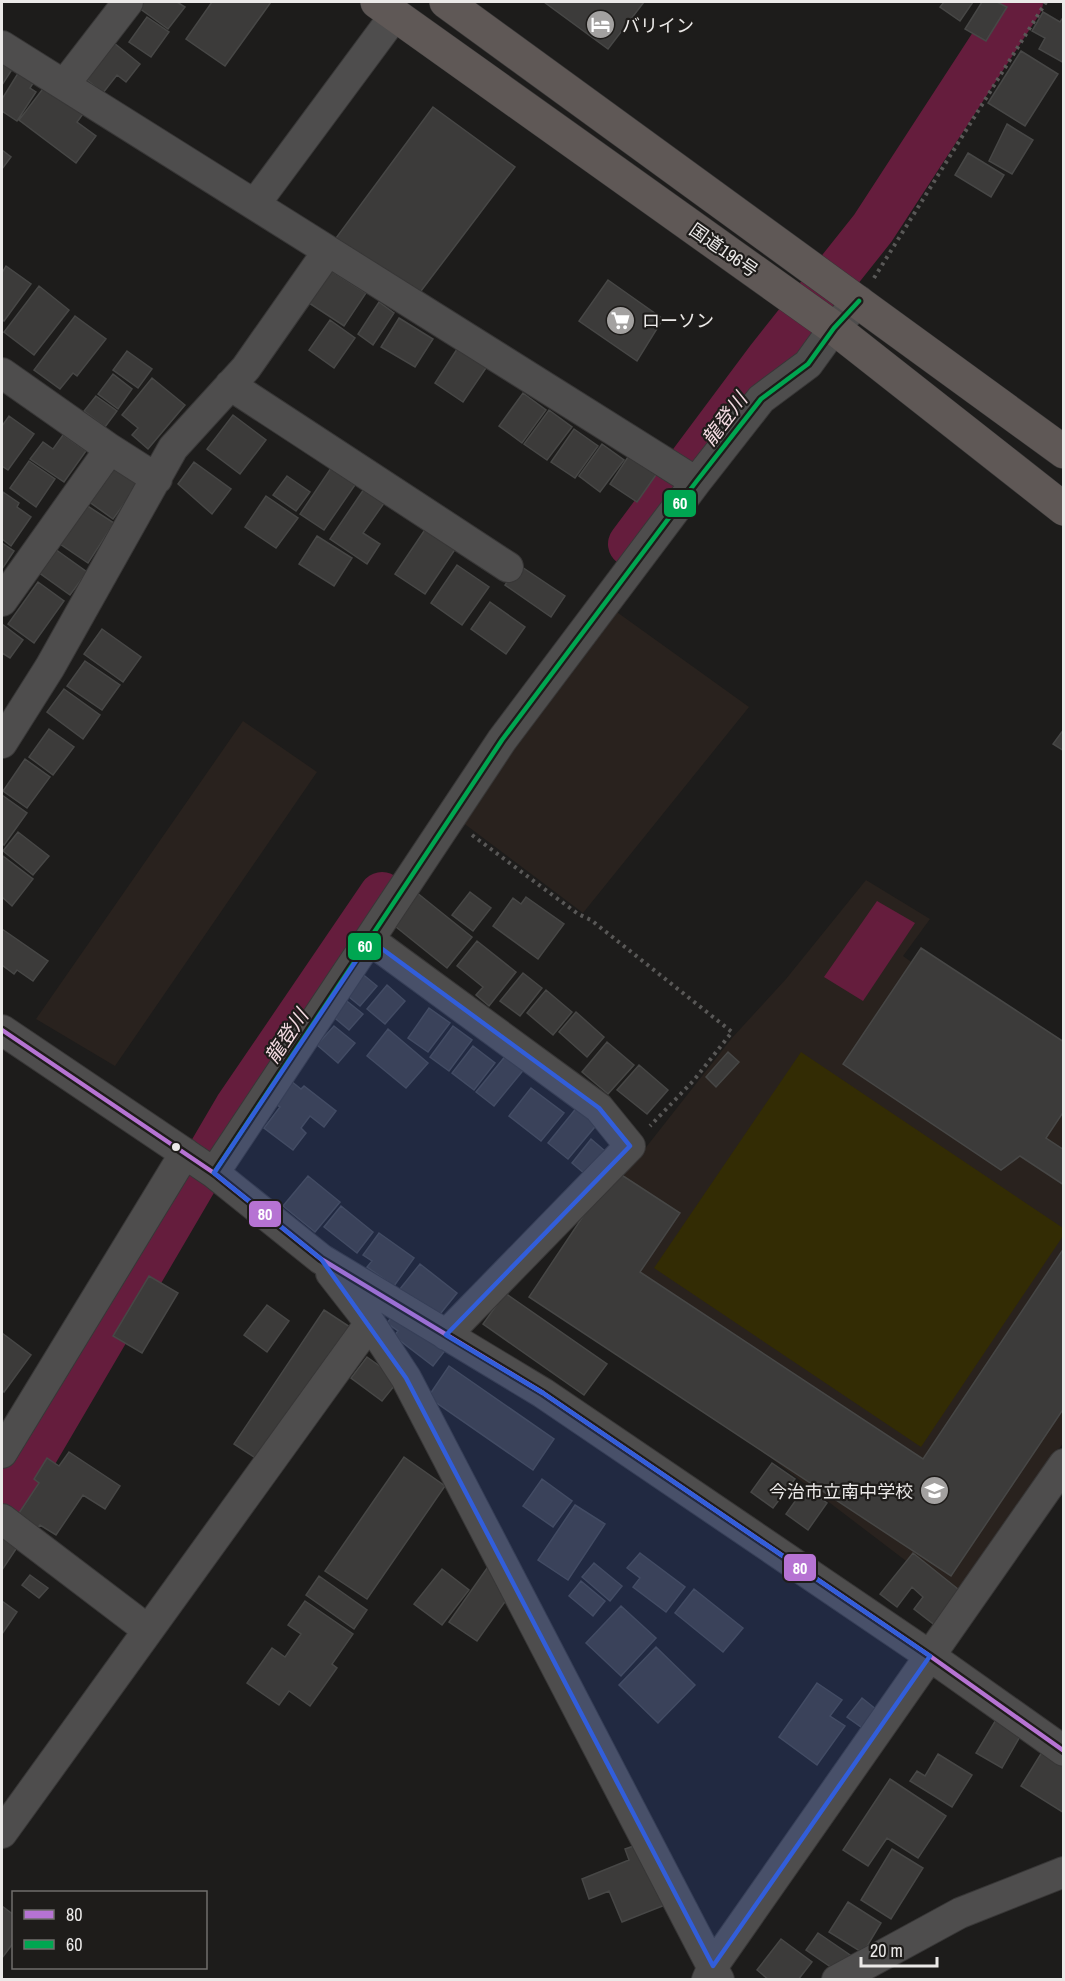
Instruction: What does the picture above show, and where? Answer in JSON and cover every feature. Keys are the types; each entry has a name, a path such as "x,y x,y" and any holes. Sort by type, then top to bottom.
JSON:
{"highway":[{"name":"国道196号","path":"446,2 1064,452"},
{"name":"国道196号","path":"386,8 830,325 1064,509"}],"street":[{"path":"64,85 128,2"},
{"path":"255,204 386,8"},
{"path":"2,46 696,482"},
{"path":"2,743 50,667 173,448 246,368 328,251"},
{"path":"214,1173 502,740 761,399 808,364 830,325 855,298"},
{"path":"2,373 157,479"},
{"path":"230,385 508,567"},
{"path":"2,601 110,448"},
{"path":"370,940 599,1108 630,1146 446,1335"},
{"path":"2,1030 214,1173 321,1259 543,1393 930,1656 1064,1751"},
{"path":"2,1453 185,1153"},
{"path":"321,1259 370,1323 406,1378 713,1975 1064,1464"},
{"path":"2,1833 370,1323"},
{"path":"2,1519 148,1630"},
{"path":"837,1980 960,1913 1064,1872"}],"path":[{"path":"855,298 1046,2"},
{"path":"450,819 578,914 591,920 732,1032 694,1080 630,1146"}],"highlighted area":[{"path":"370,940 599,1108 630,1146 446,1335 543,1393 930,1656 713,1966 406,1378 321,1259 214,1173"}],"shaded area":[{"path":"614,610 749,707 583,913 462,822"},
{"path":"243,721 317,772 115,1066 36,1019"},
{"name":"今治市立南中学校","path":"866,880 930,919 903,956 1063,1070 1063,1443 956,1599 540,1282 732,1038 786,979"},
{"path":"877,901 915,923 863,1001 824,977"},
{"path":"801,1052 1063,1228 1063,1236 921,1447 654,1268"}],"building":[{"path":"137,2 177,2 185,7 168,29 135,5"},
{"path":"212,2 271,2 225,66 186,39"},
{"name":"バリイン","path":"544,2 644,2 608,49"},
{"path":"944,2 973,2 960,21 940,7"},
{"path":"982,2 997,2 1007,7 986,41 965,29"},
{"path":"1043,12 1060,22 1064,16 1064,63 1039,49 1045,38 1032,31"},
{"path":"147,17 169,32 151,57 129,42"},
{"path":"108,38 140,64 126,82 117,75 103,93 80,74"},
{"path":"1021,51 1058,74 1025,126 988,103"},
{"path":"2,55 15,65 2,85"},
{"path":"20,70 35,80 30,88 36,92 17,121 2,111 2,99"},
{"path":"45,86 83,114 77,122 96,136 76,163 19,120"},
{"path":"433,107 515,167 418,295 336,238"},
{"path":"1007,124 1033,140 1012,174 989,161"},
{"path":"2,150 11,157 2,169"},
{"path":"968,153 1004,175 991,197 955,175"},
{"path":"6,266 31,284 4,321 2,319 2,273"},
{"path":"330,270 366,293 344,326 309,303"},
{"name":"ローソン","path":"608,280 663,319 637,361 579,321"},
{"path":"39,286 69,310 34,355 4,332"},
{"path":"379,302 394,313 373,345 358,334"},
{"path":"75,316 106,339 77,376 73,373 60,389 34,370"},
{"path":"399,318 433,339 415,367 381,347"},
{"path":"330,320 355,338 334,368 309,350"},
{"path":"459,346 488,365 463,402 435,383"},
{"path":"127,351 152,369 138,388 113,370"},
{"path":"113,374 132,389 118,409 98,394"},
{"path":"152,378 185,405 148,449 132,435 138,428 122,415"},
{"path":"523,393 546,410 522,443 499,426"},
{"path":"96,396 117,411 105,427 84,411"},
{"path":"549,410 572,427 547,460 524,444"},
{"path":"233,415 266,440 240,474 207,449"},
{"path":"9,416 34,434 8,470 2,466 2,426"},
{"path":"574,429 598,446 575,478 551,462"},
{"path":"63,435 86,451 64,482 30,459 43,442 53,449"},
{"path":"602,444 624,460 600,492 579,476"},
{"path":"630,454 658,472 637,502 610,484"},
{"path":"29,461 55,479 36,507 10,488"},
{"path":"194,462 231,489 212,514 178,484"},
{"path":"113,467 138,485 113,519 88,501"},
{"path":"331,468 355,485 324,530 300,514"},
{"path":"287,476 310,492 296,511 273,495"},
{"path":"366,486 387,499 363,533 380,544 367,564 330,539"},
{"path":"3,492 19,503 17,507 31,517 11,546 2,539"},
{"path":"266,496 298,518 276,548 245,527"},
{"path":"86,505 114,523 88,563 60,544"},
{"path":"426,528 456,548 425,594 395,574"},
{"path":"317,536 352,558 334,586 299,564"},
{"path":"2,543 14,551 2,569"},
{"path":"55,549 87,572 70,595 38,572"},
{"path":"457,565 489,587 462,625 431,603"},
{"path":"519,565 565,596 551,617 505,585"},
{"path":"38,582 64,601 34,643 8,624"},
{"path":"490,602 525,627 506,654 471,629"},
{"path":"2,624 23,640 10,658 2,653"},
{"path":"102,629 141,657 123,682 84,654"},
{"path":"85,661 120,685 102,710 67,686"},
{"path":"64,689 100,715 83,739 47,712"},
{"path":"49,729 74,747 53,775 29,757"},
{"path":"1064,729 1064,751 1053,744"},
{"path":"25,759 50,777 27,808 3,791"},
{"path":"2,795 27,813 4,845 2,843"},
{"path":"18,832 49,856 33,875 3,851"},
{"path":"3,856 33,879 12,906 2,897"},
{"path":"416,892 472,937 447,968 391,923"},
{"path":"470,892 491,908 473,931 452,915"},
{"path":"526,897 564,924 538,959 493,926 513,898 521,904"},
{"path":"2,929 48,961 33,981 17,970 14,974 2,965"},
{"path":"477,941 516,972 489,1006 476,995 483,987 457,966"},
{"path":"921,948 1064,1042 1064,1111 1046,1138 1064,1150 1064,1185 1020,1156 1001,1170 843,1064"},
{"path":"360,972 377,986 360,1006 343,992"},
{"path":"523,973 542,988 520,1016 500,1001"},
{"path":"387,985 405,1001 385,1024 367,1009"},
{"path":"546,990 572,1012 553,1035 527,1013"},
{"path":"343,998 363,1014 349,1030 330,1014"},
{"path":"429,1008 450,1023 428,1052 408,1038"},
{"path":"576,1012 604,1037 587,1057 559,1032"},
{"path":"334,1026 355,1043 338,1063 317,1045"},
{"path":"453,1026 472,1040 449,1071 430,1057"},
{"path":"388,1029 428,1063 406,1088 367,1056"},
{"path":"607,1042 634,1065 608,1094 582,1072"},
{"path":"473,1046 495,1063 474,1090 452,1073"},
{"path":"728,1052 739,1062 716,1087 706,1077"},
{"path":"507,1054 525,1068 494,1106 476,1092"},
{"path":"639,1065 668,1090 647,1114 617,1090"},
{"path":"291,1081 301,1089 304,1086 336,1111 324,1127 310,1116 301,1128 306,1133 293,1150 264,1128 280,1107 274,1103"},
{"path":"531,1088 564,1113 541,1141 509,1116"},
{"path":"578,1106 599,1122 568,1159 548,1143"},
{"path":"591,1139 605,1151 585,1174 572,1163"},
{"path":"614,1170 680,1213 640,1272 923,1459 1064,1248 1064,1408 951,1576 529,1297"},
{"path":"308,1176 340,1202 315,1232 283,1206"},
{"path":"341,1206 373,1232 357,1253 324,1227"},
{"path":"379,1233 414,1258 394,1286 367,1267 372,1261 363,1255"},
{"path":"420,1264 457,1293 437,1318 400,1289"},
{"path":"149,1276 178,1293 142,1353 113,1336"},
{"path":"505,1293 607,1364 584,1395 483,1324"},
{"path":"267,1305 289,1321 267,1352 244,1335"},
{"path":"324,1310 350,1327 260,1461 234,1444"},
{"path":"397,1310 447,1348 433,1366 394,1336 398,1331 387,1323"},
{"path":"2,1333 31,1355 4,1392 2,1390"},
{"path":"367,1357 399,1380 382,1401 351,1378"},
{"path":"449,1366 554,1439 533,1470 428,1397"},
{"path":"69,1452 120,1486 105,1509 83,1495 56,1535 40,1525 34,1533 15,1519 39,1483 34,1479 47,1458 59,1466"},
{"path":"404,1457 445,1486 367,1599 325,1571"},
{"path":"772,1463 795,1479 773,1508 751,1492"},
{"path":"542,1479 572,1501 553,1527 523,1506"},
{"path":"805,1487 827,1503 808,1530 786,1514"},
{"path":"575,1505 605,1524 568,1580 538,1560"},
{"path":"2,1535 18,1546 2,1570"},
{"path":"640,1553 685,1587 666,1612 633,1587 640,1578 627,1568"},
{"path":"913,1553 968,1597 941,1630 914,1609 923,1597 912,1587 897,1607 880,1594"},
{"path":"594,1563 622,1586 610,1601 582,1577"},
{"path":"490,1564 512,1592 477,1641 449,1622"},
{"path":"442,1569 469,1590 442,1625 414,1604"},
{"path":"30,1575 48,1588 39,1598 22,1585"},
{"path":"319,1576 367,1610 354,1629 306,1595"},
{"path":"581,1581 605,1601 593,1616 569,1596"},
{"path":"694,1589 743,1628 723,1652 675,1613"},
{"path":"2,1601 17,1612 2,1634"},
{"path":"305,1601 353,1634 332,1664 337,1668 310,1706 289,1691 279,1705 247,1683 272,1648 285,1657 301,1634 288,1625"},
{"path":"621,1606 656,1638 621,1676 586,1643"},
{"path":"656,1647 695,1685 658,1723 619,1685"},
{"path":"817,1683 842,1700 830,1716 845,1726 817,1765 779,1737"},
{"path":"862,1698 882,1714 868,1732 847,1717"},
{"path":"997,1718 1022,1733 1002,1768 976,1753"},
{"path":"1042,1752 1064,1766 1064,1813 1021,1786"},
{"path":"938,1754 972,1775 952,1807 910,1781 917,1771 925,1776"},
{"path":"890,1779 946,1816 918,1858 887,1838 868,1866 843,1850"},
{"path":"645,1842 665,1905 622,1922 609,1891 589,1899 582,1879 629,1860 625,1849"},
{"path":"892,1849 923,1868 891,1919 861,1900"},
{"path":"848,1902 881,1923 863,1953 829,1932"},
{"path":"2,1906 12,1914 12,1945 2,1958"},
{"path":"818,1933 850,1955 838,1972 806,1950"},
{"path":"781,1939 812,1962 798,1980 769,1980 757,1970"}],"waterway":[{"name":"龍登川","path":"631,544 769,359 873,228 1020,2"},
{"name":"龍登川","path":"2,1505 21,1477 237,1108 382,895"}],"transit line":[{"name":"60","path":"214,1173 502,740 761,399 808,364 834,328 859,301"},
{"name":"80","path":"2,1030 214,1173 321,1259 543,1393 930,1656 1064,1751"}],"place":[{"name":"バリイン","path":"601,25"},
{"name":"ローソン","path":"621,320"},
{"name":"今治市立南中学校","path":"934,1491"}]}
